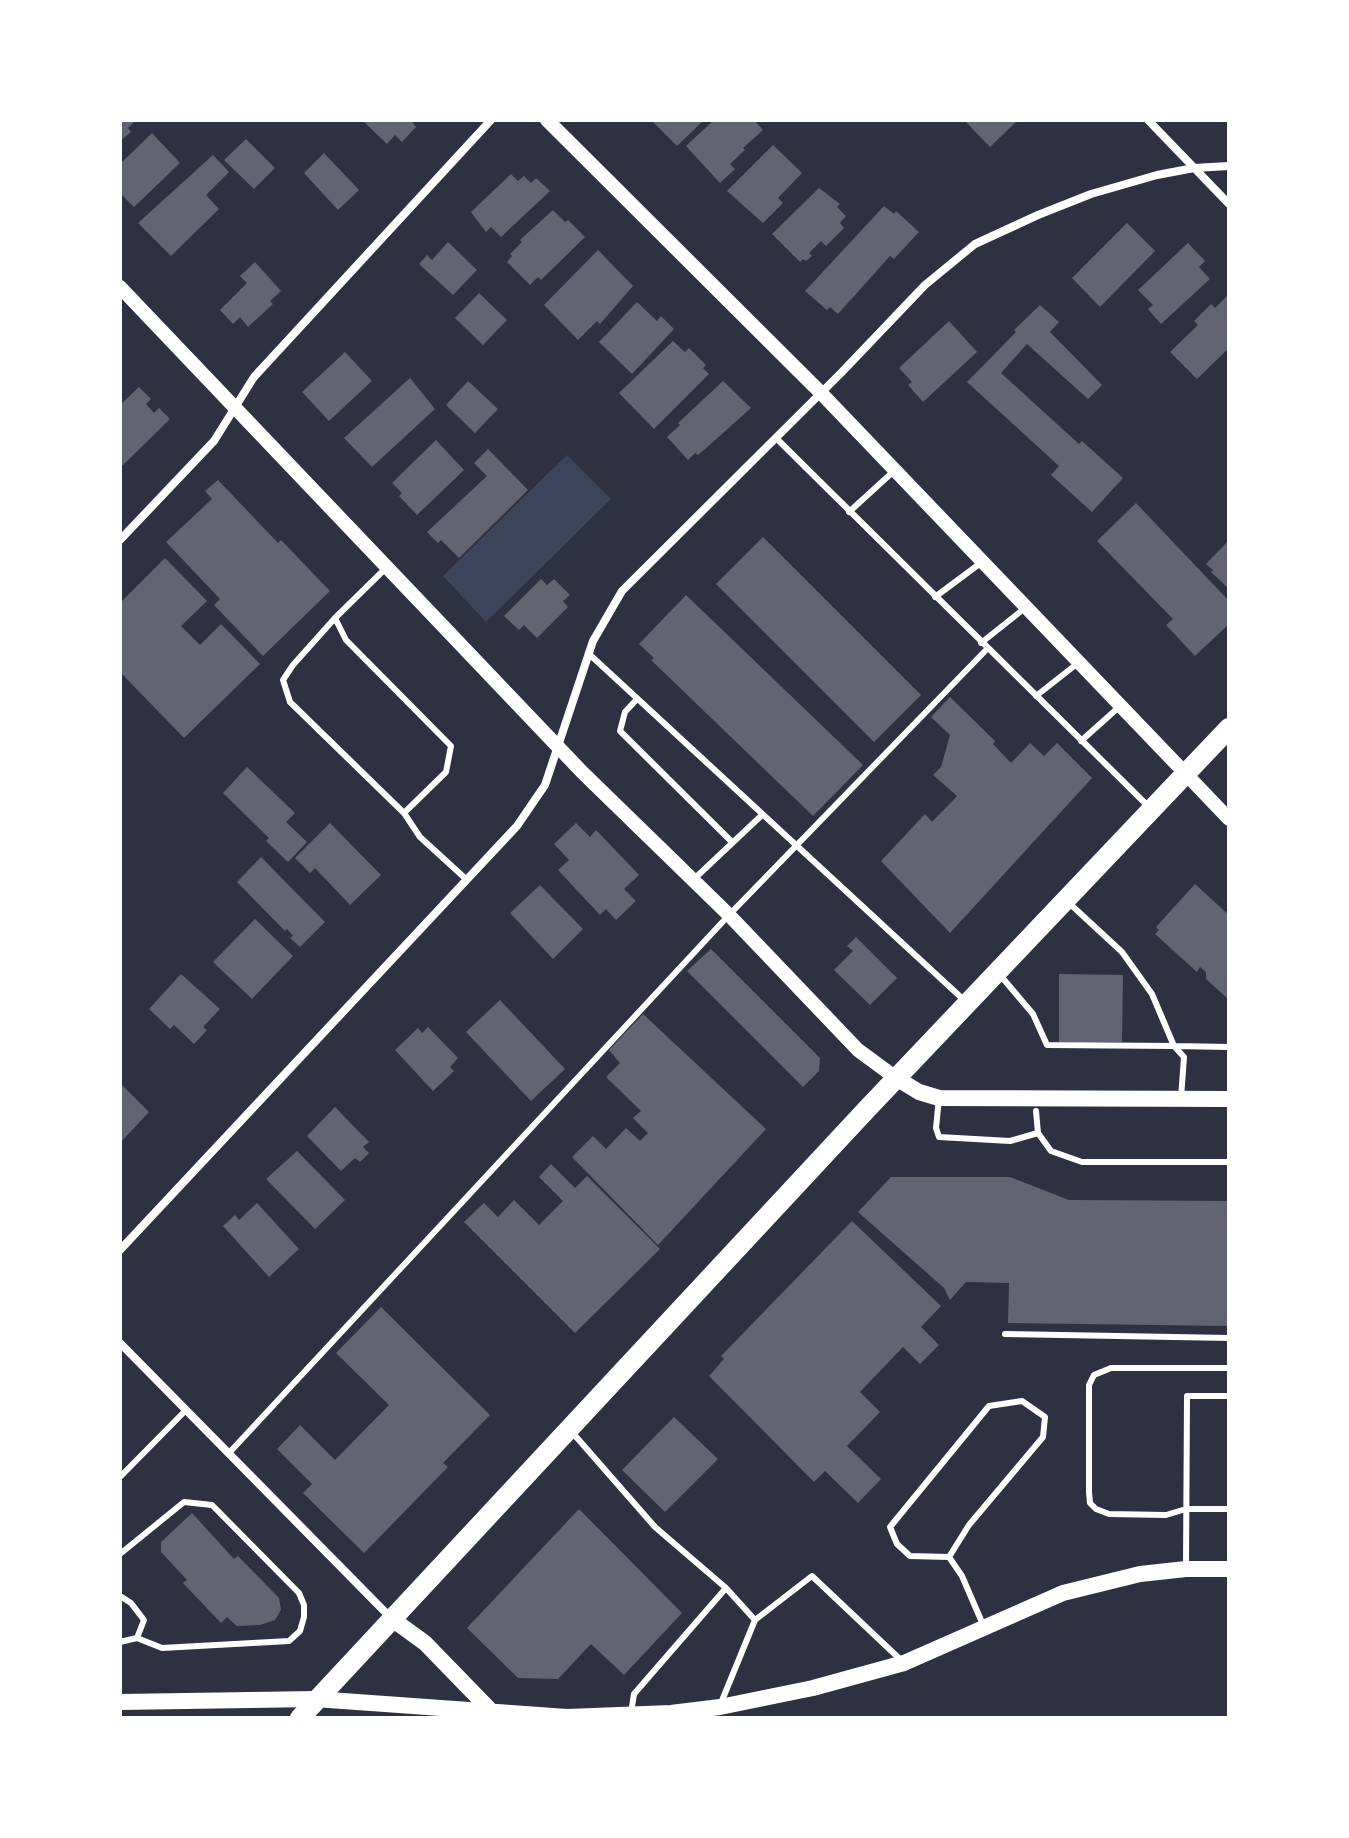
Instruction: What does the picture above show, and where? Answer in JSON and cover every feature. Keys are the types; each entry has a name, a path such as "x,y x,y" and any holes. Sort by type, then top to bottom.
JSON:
{"main road":[{"path":"300,1718 896,1078 1229,728"},
{"path":"896,1078 919,1092 939,1098 1229,1099"},
{"path":"120,1702 315,1699 567,1717 631,1716 720,1707 813,1688 904,1663 1063,1593 1140,1574 1186,1569 1229,1569"},
{"path":"392,1619 425,1643 493,1713"},
{"path":"457,1718 493,1713"}],"street":[{"path":"120,540 214,441 254,377 491,120"},
{"path":"547,120 821,393 1229,819"},
{"path":"1148,120 1229,204"},
{"path":"120,1250 517,826 545,785 588,653 622,591 925,285 975,244 1091,194 1157,175 1229,166"},
{"path":"120,287 582,772 729,915 858,1050 896,1078"},
{"path":"120,1343 392,1619"}],"lane":[{"path":"776,438 1152,810"},
{"path":"849,512 895,470"},
{"path":"935,597 982,562"},
{"path":"387,567 335,618 283,680 290,702 404,813 420,837 467,880"},
{"path":"981,643 1025,608"},
{"path":"335,618 346,640 451,746 446,772 404,813"},
{"path":"229,1453 729,915 987,649"},
{"path":"588,653 968,1003"},
{"path":"1036,696 1078,663"},
{"path":"637,699 625,712 620,731 732,842"},
{"path":"1081,741 1119,707"},
{"path":"693,880 762,815"},
{"path":"1066,900 1122,952 1152,994 1174,1046 1184,1057 1181,1098"},
{"path":"997,972 1033,1014 1047,1045 1229,1047"},
{"path":"939,1098 936,1128 939,1137 1010,1141 1038,1133"},
{"path":"1036,1111 1038,1133 1051,1151 1082,1162 1229,1162"},
{"path":"1005,1334 1229,1338"},
{"path":"1229,1368 1119,1368 1103,1370 1091,1378 1090,1503 1109,1514 1166,1515 1186,1509 1229,1509"},
{"path":"1186,1569 1187,1396 1229,1396"},
{"path":"1022,1401 1045,1417 1043,1437 969,1525 949,1557 910,1556 897,1544 890,1527 989,1406 1022,1401"},
{"path":"120,1477 186,1410"},
{"path":"569,1428 655,1527 726,1588 755,1620"},
{"path":"120,1554 184,1502 212,1505 299,1593 304,1605 300,1631 289,1641 162,1648 137,1638 120,1642"},
{"path":"949,1557 962,1576 984,1627"},
{"path":"720,1707 755,1620 812,1576 904,1663"},
{"path":"631,1716 634,1694 726,1588"},
{"path":"120,1596 131,1603 144,1620 137,1638"}],"shaded area":[{"path":"567,455 611,499 486,622 443,576"}],"building":[{"path":"120,120 136,120 128,128 131,132 120,141"},
{"path":"362,120 411,120 416,127 402,142 395,135 387,144"},
{"path":"651,120 704,120 677,146"},
{"path":"714,120 754,120 763,130 730,164 735,169 720,183 686,146"},
{"path":"964,120 1018,120 990,147"},
{"path":"152,133 180,163 134,207 122,195 120,197 120,164"},
{"path":"246,139 275,168 254,189 224,160"},
{"path":"773,145 802,173 778,198 783,203 763,223 727,191"},
{"path":"324,153 359,190 338,210 304,173"},
{"path":"213,155 229,172 206,195 219,209 171,256 138,223"},
{"path":"511,174 518,181 524,176 531,183 536,178 550,191 501,237 491,227 486,232 471,212"},
{"path":"819,188 840,204 837,207 846,216 840,223 844,228 826,246 821,241 809,253 812,256 800,262 772,234"},
{"path":"884,206 894,214 896,211 919,232 894,259 890,256 838,314 830,307 827,310 805,291"},
{"path":"553,210 585,237 541,280 538,277 530,285 507,262 522,242 520,240"},
{"path":"1127,223 1155,251 1100,307 1072,278"},
{"path":"448,242 477,270 453,295 419,264 427,255 432,260"},
{"path":"1188,243 1205,261 1199,267 1210,279 1161,324 1148,309 1153,305 1138,290"},
{"path":"598,250 633,286 600,324 597,321 578,340 544,305"},
{"path":"255,262 281,291 270,301 273,304 248,327 240,317 233,324 220,310 247,283 240,276"},
{"path":"479,293 507,320 483,345 455,318"},
{"path":"1229,294 1229,348 1197,379 1170,352 1198,325 1194,321 1211,304 1215,308"},
{"path":"637,302 657,321 661,316 674,329 632,374 599,342"},
{"path":"1040,305 1059,322 1050,332 1102,385 1088,399 1027,344 1001,373 1079,444 1082,441 1123,478 1092,512 1051,475 1059,466 967,382"},
{"path":"949,321 977,352 923,402 908,385 912,382 899,368"},
{"path":"673,341 685,352 689,348 706,365 703,368 709,374 654,429 619,393"},
{"path":"345,352 372,381 329,421 302,392"},
{"path":"410,378 435,409 372,467 344,438"},
{"path":"468,381 498,409 475,433 446,405"},
{"path":"723,381 751,408 698,455 695,453 688,460 667,437"},
{"path":"139,387 151,399 146,404 154,413 159,408 170,419 120,468 120,405"},
{"path":"436,440 464,470 417,515 399,496 402,493 392,483"},
{"path":"488,449 528,490 459,558 441,540 438,543 427,532 487,476 474,463"},
{"path":"218,480 278,543 281,540 330,591 263,656 214,605 220,599 166,542 212,499 205,491"},
{"path":"1136,503 1229,601 1229,624 1195,656 1166,625 1173,619 1097,541"},
{"path":"763,537 921,695 874,742 716,584"},
{"path":"1229,540 1229,589 1206,564"},
{"path":"165,558 207,601 181,626 200,645 221,624 260,664 184,738 120,672 120,603"},
{"path":"541,579 547,585 554,579 570,595 563,601 568,607 537,638 524,625 519,630 504,616"},
{"path":"686,595 863,765 813,816 651,660 654,658 639,644"},
{"path":"950,697 995,741 993,744 1011,763 1030,743 1044,756 1057,743 1092,778 950,933 881,861 925,814 932,822 957,796 933,775 941,767 950,735 931,717"},
{"path":"247,767 295,813 286,822 307,842 288,862 266,841 269,838 223,793"},
{"path":"330,823 381,875 350,905 315,868 310,873 295,858"},
{"path":"576,823 590,837 596,830 639,875 624,889 636,901 616,920 606,909 600,915 558,870 569,860 554,844"},
{"path":"261,857 325,922 300,947 290,938 293,936 287,929 285,931 237,882"},
{"path":"1195,884 1229,915 1229,1000 1206,979 1206,972 1200,967 1197,972 1155,934 1159,930 1156,927"},
{"path":"540,885 583,929 553,959 510,913"},
{"path":"255,919 293,956 252,999 213,962"},
{"path":"856,937 897,978 870,1005 834,970 853,951 847,946"},
{"path":"711,949 820,1058 819,1071 803,1087 687,971"},
{"path":"181,974 220,1009 203,1027 207,1030 194,1044 174,1025 170,1029 149,1009"},
{"path":"1059,974 1123,975 1122,1042 1059,1042"},
{"path":"500,1000 565,1069 531,1101 466,1032"},
{"path":"643,1014 766,1129 658,1245 572,1157 593,1136 606,1149 626,1128 640,1141 648,1133 633,1118 641,1111 606,1077 620,1063 609,1050"},
{"path":"428,1027 458,1058 450,1067 454,1071 433,1091 395,1050 418,1028 422,1033"},
{"path":"120,1083 149,1112 120,1143"},
{"path":"335,1107 369,1142 363,1147 369,1153 360,1162 355,1158 341,1171 307,1136"},
{"path":"297,1151 345,1200 315,1229 266,1179"},
{"path":"551,1164 575,1188 587,1176 660,1249 575,1333 464,1222 484,1203 498,1217 514,1200 539,1225 563,1201 539,1177"},
{"path":"891,1177 1010,1177 1069,1200 1229,1201 1229,1326 1008,1323 1009,1283 966,1282 950,1300 944,1288 858,1212"},
{"path":"257,1203 299,1249 269,1277 223,1226 235,1215 239,1220"},
{"path":"852,1221 941,1306 921,1327 939,1345 920,1364 903,1347 860,1392 880,1412 847,1446 881,1479 858,1503 825,1471 814,1482 709,1376 724,1359 721,1356"},
{"path":"381,1307 490,1415 443,1463 448,1467 364,1553 303,1493 312,1484 277,1449 300,1425 335,1460 389,1405 336,1353"},
{"path":"674,1417 718,1459 665,1512 622,1470"},
{"path":"579,1509 682,1613 624,1675 591,1644 558,1679 518,1678 467,1628"},
{"path":"192,1513 234,1559 238,1556 279,1598 281,1610 275,1620 260,1625 237,1626 227,1617 221,1623 183,1583 187,1580 161,1552 161,1542"}]}
